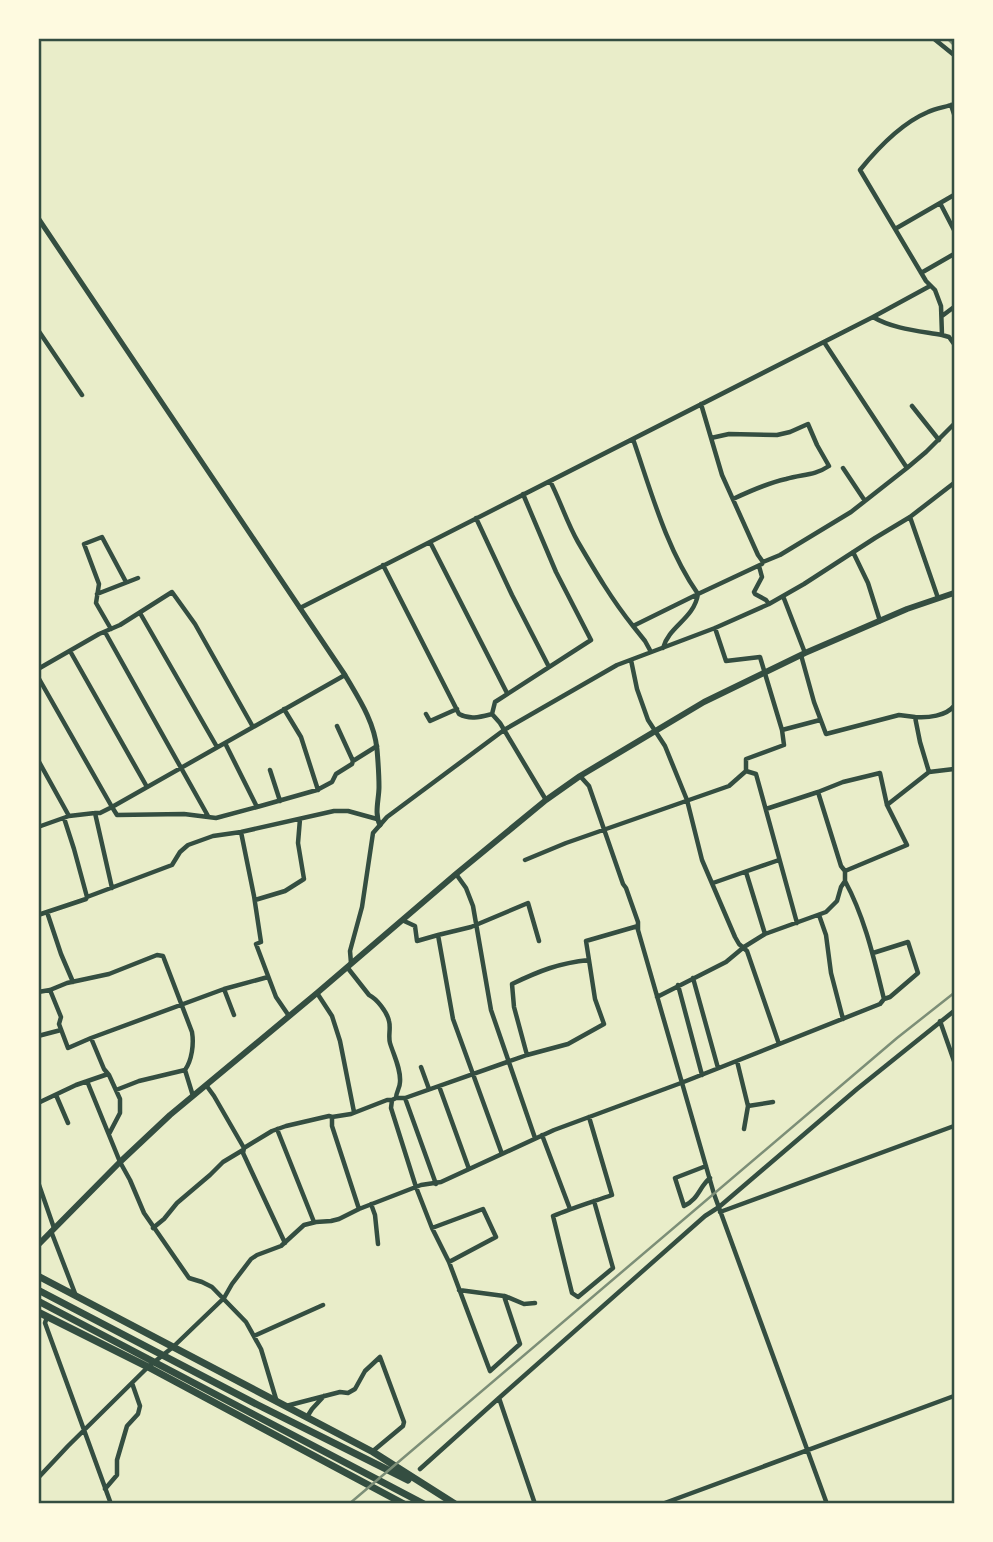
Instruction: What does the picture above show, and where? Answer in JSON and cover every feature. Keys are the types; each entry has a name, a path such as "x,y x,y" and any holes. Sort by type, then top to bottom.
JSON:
{"highway":[{"path":"38,1276 373,1452 455,1503"},
{"path":"38,1290 258,1405 455,1503"},
{"path":"38,1301 424,1503"},
{"path":"38,1312 148,1367 404,1503"}],"main road":[{"path":"38,1245 170,1115 546,800 580,776 704,702 803,654 907,609 954,593"}],"street":[{"path":"933,38 954,55"},
{"path":"942,335 941,306 935,290 921,273 860,170 874,152 915,118 953,104 954,114"},
{"path":"895,229 954,195"},
{"path":"940,203 954,230"},
{"path":"38,218 366,710 377,746 378,822 373,833 362,907 349,965 390,1022 389,1040 400,1083 391,1108 416,1187 449,1262 490,1371 520,1344 504,1296"},
{"path":"921,273 954,254"},
{"path":"300,608 930,286"},
{"path":"942,316 954,307"},
{"path":"873,317 898,327 949,337 954,344"},
{"path":"38,330 82,395"},
{"path":"824,342 907,468"},
{"path":"701,404 722,475 761,564 762,577 754,592 769,604"},
{"path":"912,406 939,440"},
{"path":"711,438 729,434 777,435 808,424 829,466 818,473 788,478 733,499"},
{"path":"633,626 780,555 851,512 907,468 954,424"},
{"path":"633,439 685,576 698,594 690,615 666,638 663,648"},
{"path":"844,468 865,501"},
{"path":"550,481 577,541 608,594 651,652"},
{"path":"378,822 504,730 631,660 769,604 910,517 954,483"},
{"path":"492,714 495,702 507,693 591,640 556,572 523,494"},
{"path":"910,517 938,598"},
{"path":"476,518 549,667"},
{"path":"126,582 102,537 85,544 99,584 96,604 108,631 208,816"},
{"path":"430,542 507,693"},
{"path":"853,552 880,621"},
{"path":"383,565 459,714 472,718 492,714"},
{"path":"97,594 138,578"},
{"path":"38,669 172,592 195,624 253,726"},
{"path":"783,596 826,734 899,715 923,718 950,712 954,706"},
{"path":"140,612 217,747"},
{"path":"525,860 729,786 746,771 746,759 784,745 760,657 726,661 715,628"},
{"path":"70,651 147,787"},
{"path":"631,660 648,720 665,746 687,800 702,860 735,937 747,951 779,1044"},
{"path":"38,827 66,817 100,813 345,675"},
{"path":"38,677 117,815 184,814 224,817 318,790 332,782 336,774 353,761 377,746"},
{"path":"284,709 301,737 318,790"},
{"path":"426,714 430,721 457,709"},
{"path":"492,714 546,800"},
{"path":"915,717 929,772"},
{"path":"782,730 820,720"},
{"path":"337,726 353,761"},
{"path":"225,743 257,807"},
{"path":"38,760 66,817 87,897"},
{"path":"887,805 929,772 954,769"},
{"path":"270,770 280,801"},
{"path":"746,771 756,774 797,923"},
{"path":"766,809 843,782 880,773 887,805 907,845 845,871"},
{"path":"580,776 589,786 622,884 626,888 720,1209 827,1503"},
{"path":"818,792 841,866 845,871 845,881 873,953 884,999"},
{"path":"38,915 172,865 188,845 213,836 342,810 378,822"},
{"path":"95,813 112,888"},
{"path":"255,900 285,891 304,879 298,843 300,819"},
{"path":"242,832 261,942 256,944 276,997 289,1016"},
{"path":"713,883 779,860"},
{"path":"746,872 765,934"},
{"path":"456,874 470,895 491,1010 535,1138"},
{"path":"657,997 726,962 765,934 826,912 833,906 845,881"},
{"path":"402,920 415,926 417,941 476,925 528,903 539,941"},
{"path":"47,912 73,982"},
{"path":"819,915 826,935 831,973 843,1019"},
{"path":"153,1228 177,1202 223,1162 276,1129 298,1122 352,1114 387,1100 405,1098 527,1055 568,1044 604,1024 595,999 586,942 638,926"},
{"path":"438,935 453,1018 502,1154"},
{"path":"38,1478 148,1367 224,1298 251,1259 285,1243 304,1225 331,1221 416,1187 436,1184 542,1135 880,1004 918,973 908,942 873,953"},
{"path":"38,992 109,974 157,955 163,957 193,1038 188,1067 116,1090"},
{"path":"527,1055 514,1007 512,984 546,968 589,960"},
{"path":"50,990 61,1017 59,1024 68,1048 223,989 268,977"},
{"path":"693,978 718,1069"},
{"path":"678,985 702,1075"},
{"path":"223,989 234,1015"},
{"path":"317,993 332,1016 340,1041 354,1112"},
{"path":"720,1209 857,1089 954,1011"},
{"path":"940,1021 954,1061"},
{"path":"38,1036 61,1030"},
{"path":"91,1038 120,1099 120,1114 109,1134"},
{"path":"737,1061 748,1106 744,1129"},
{"path":"421,1067 429,1089"},
{"path":"185,1070 193,1096"},
{"path":"38,1103 108,1074"},
{"path":"87,1081 144,1213 189,1278 208,1285 246,1322 261,1349 276,1400"},
{"path":"206,1085 244,1149 243,1153 285,1243"},
{"path":"439,1086 469,1169"},
{"path":"56,1095 68,1123"},
{"path":"405,1098 436,1184"},
{"path":"748,1106 773,1102"},
{"path":"332,1117 332,1126 359,1209"},
{"path":"589,1117 612,1195 594,1201 570,1209 553,1216 572,1293 578,1297 613,1268 594,1201"},
{"path":"420,1469 705,1216 954,1126"},
{"path":"276,1129 314,1222"},
{"path":"542,1135 570,1209"},
{"path":"706,1166 675,1178 684,1206 699,1195 710,1178"},
{"path":"38,1182 76,1296"},
{"path":"371,1204 378,1244"},
{"path":"432,1228 483,1209 496,1237 449,1262"},
{"path":"459,1290 504,1296 524,1304 535,1303"},
{"path":"254,1336 323,1305"},
{"path":"47,1316 45,1323 111,1503"},
{"path":"286,1406 340,1392 348,1393 355,1389 365,1371 380,1357 404,1422 403,1426 373,1452"},
{"path":"105,1489 117,1475 117,1460 127,1426 138,1414 140,1406 132,1383"},
{"path":"662,1503 954,1395"},
{"path":"307,1417 325,1396"},
{"path":"499,1398 535,1503"}],"railway":[{"path":"947,38 954,45"},
{"path":"349,1504 897,1038 954,993"}]}
